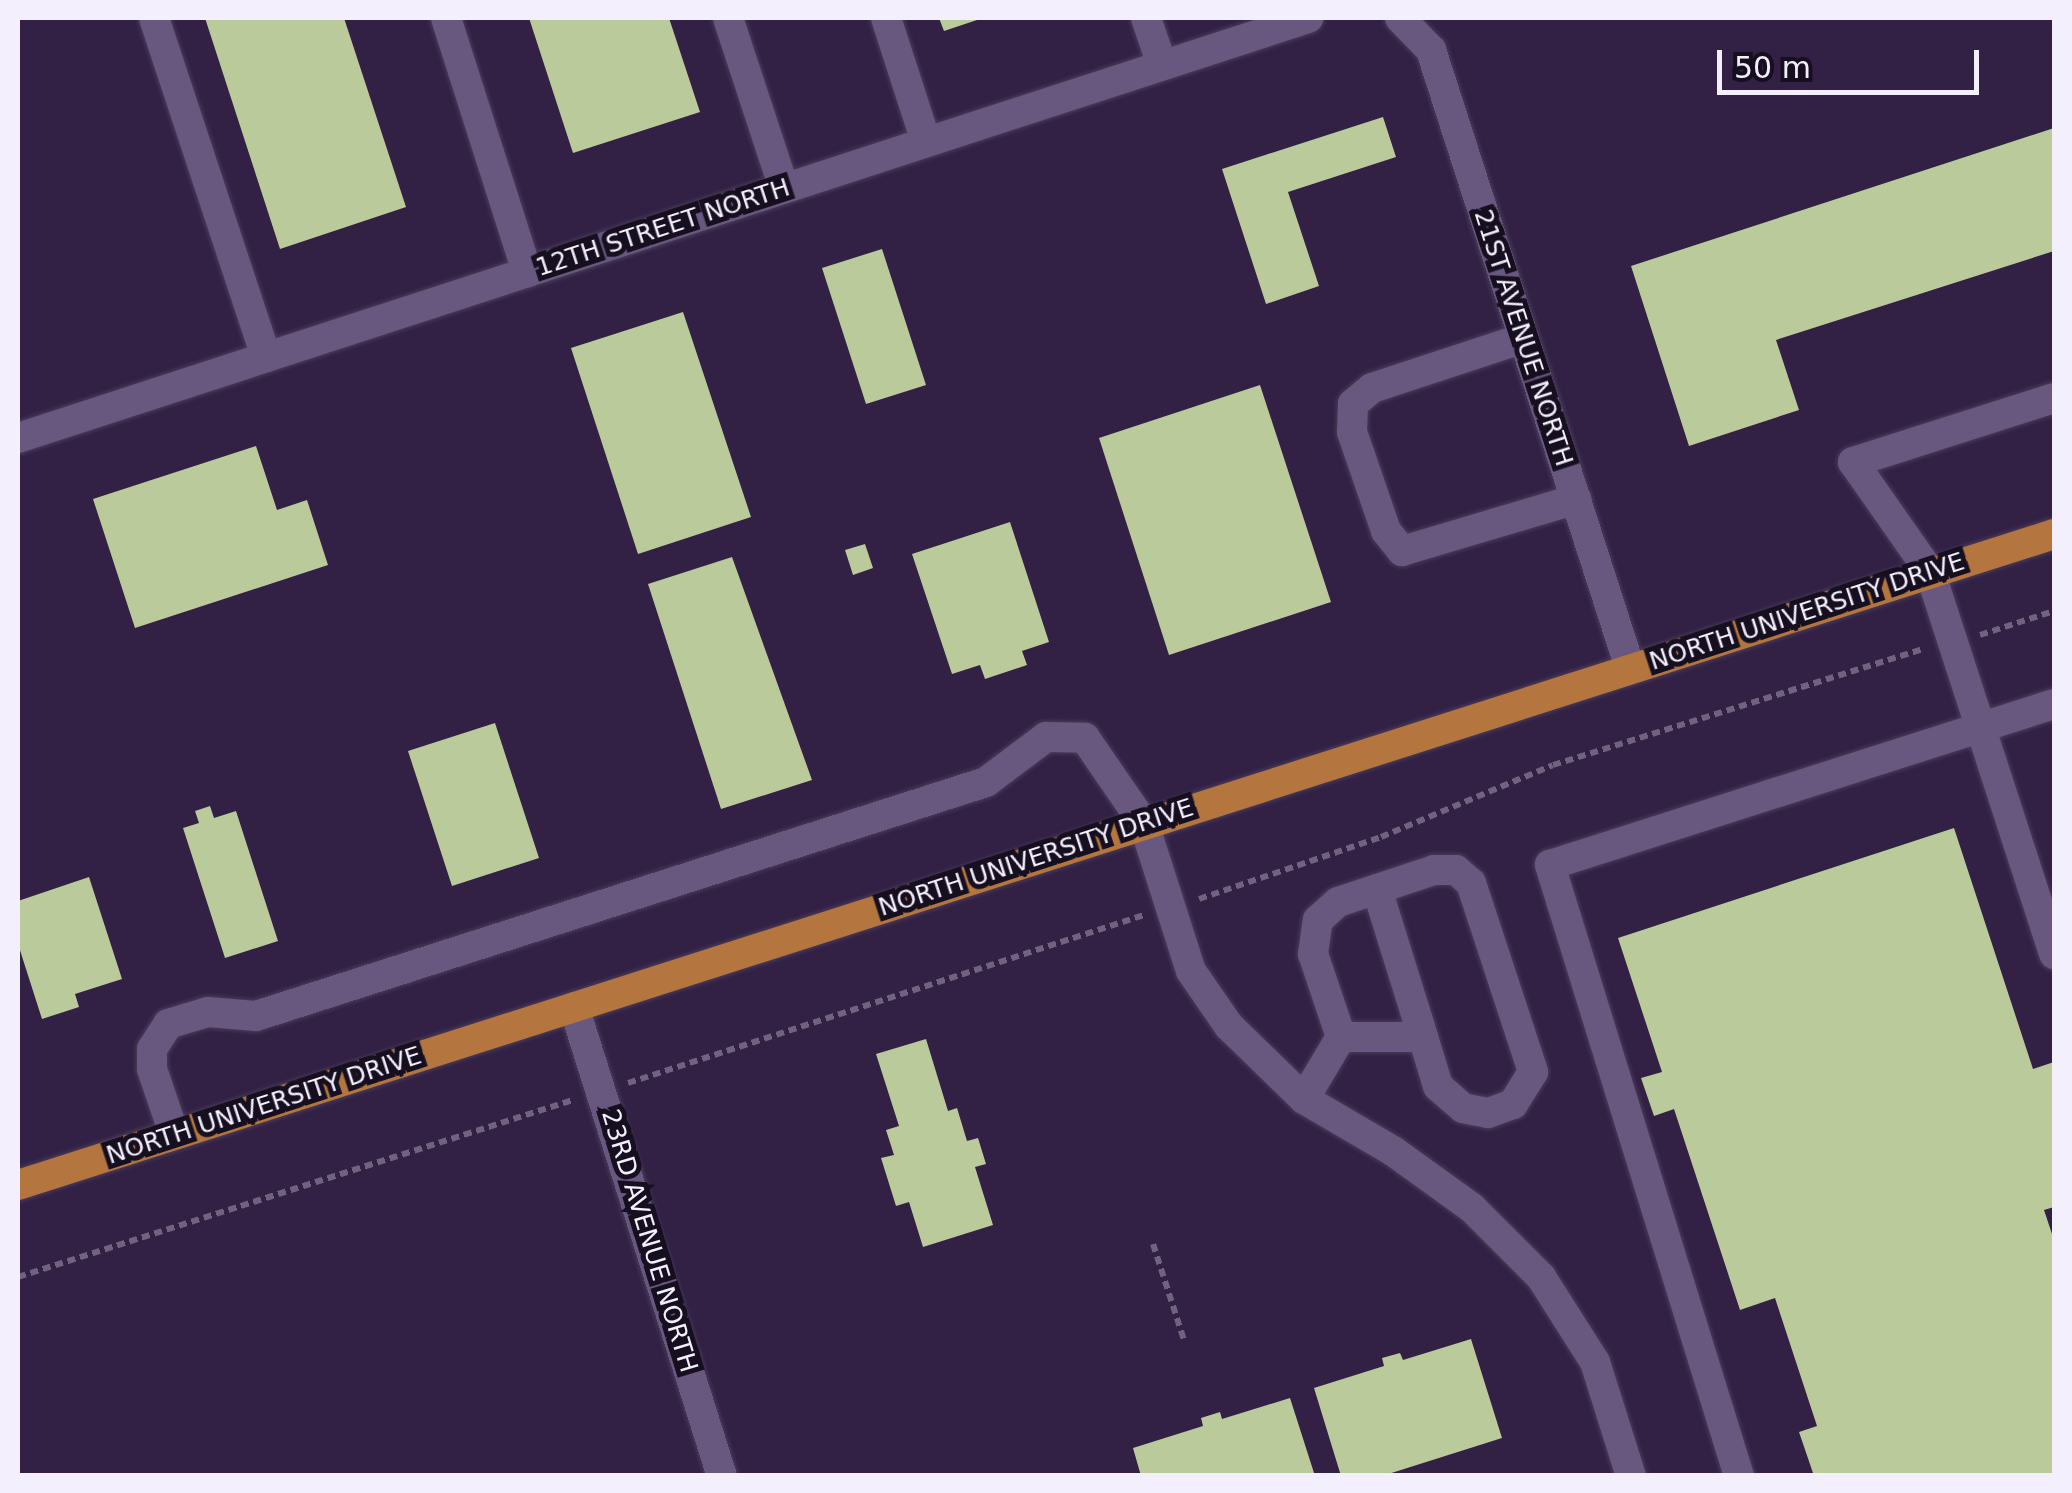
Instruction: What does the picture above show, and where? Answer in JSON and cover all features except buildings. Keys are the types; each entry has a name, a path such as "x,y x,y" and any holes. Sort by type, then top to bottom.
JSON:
{"main road":[{"name":"NORTH UNIVERSITY DRIVE","path":"18,1185 2054,534"}],"street":[{"path":"154,18 266,357"},
{"path":"446,18 527,272"},
{"path":"728,18 784,188"},
{"path":"886,18 926,142"},
{"path":"1146,18 1162,65"},
{"name":"12TH STREET NORTH","path":"18,438 1308,18"},
{"name":"21ST AVENUE NORTH","path":"1400,18 1431,50 1630,668"},
{"path":"1524,338 1372,388 1353,404 1352,432 1386,531 1402,550 1576,499"},
{"path":"2054,398 1853,462 1930,572 2054,954"},
{"path":"1738,1476 1550,865 2054,704"},
{"path":"174,1134 152,1070 152,1049 168,1024 208,1012 256,1016 986,782 1046,737 1084,738 1144,824 1191,970 1229,1026 1304,1099 1394,1151 1472,1208 1541,1277 1595,1362 1632,1476"},
{"path":"1304,1099 1340,1037 1313,954 1318,920 1338,902 1377,889 1434,870 1456,870 1472,883 1533,1072 1513,1104 1488,1114 1463,1108 1438,1086 1377,889"},
{"name":"23RD AVENUE NORTH","path":"574,1008 722,1476"},
{"path":"1340,1037 1423,1037"}],"path":[{"path":"18,1277 1381,838 1553,765 1889,656 1953,644 2054,611"},
{"path":"1153,1244 1184,1340"}]}
